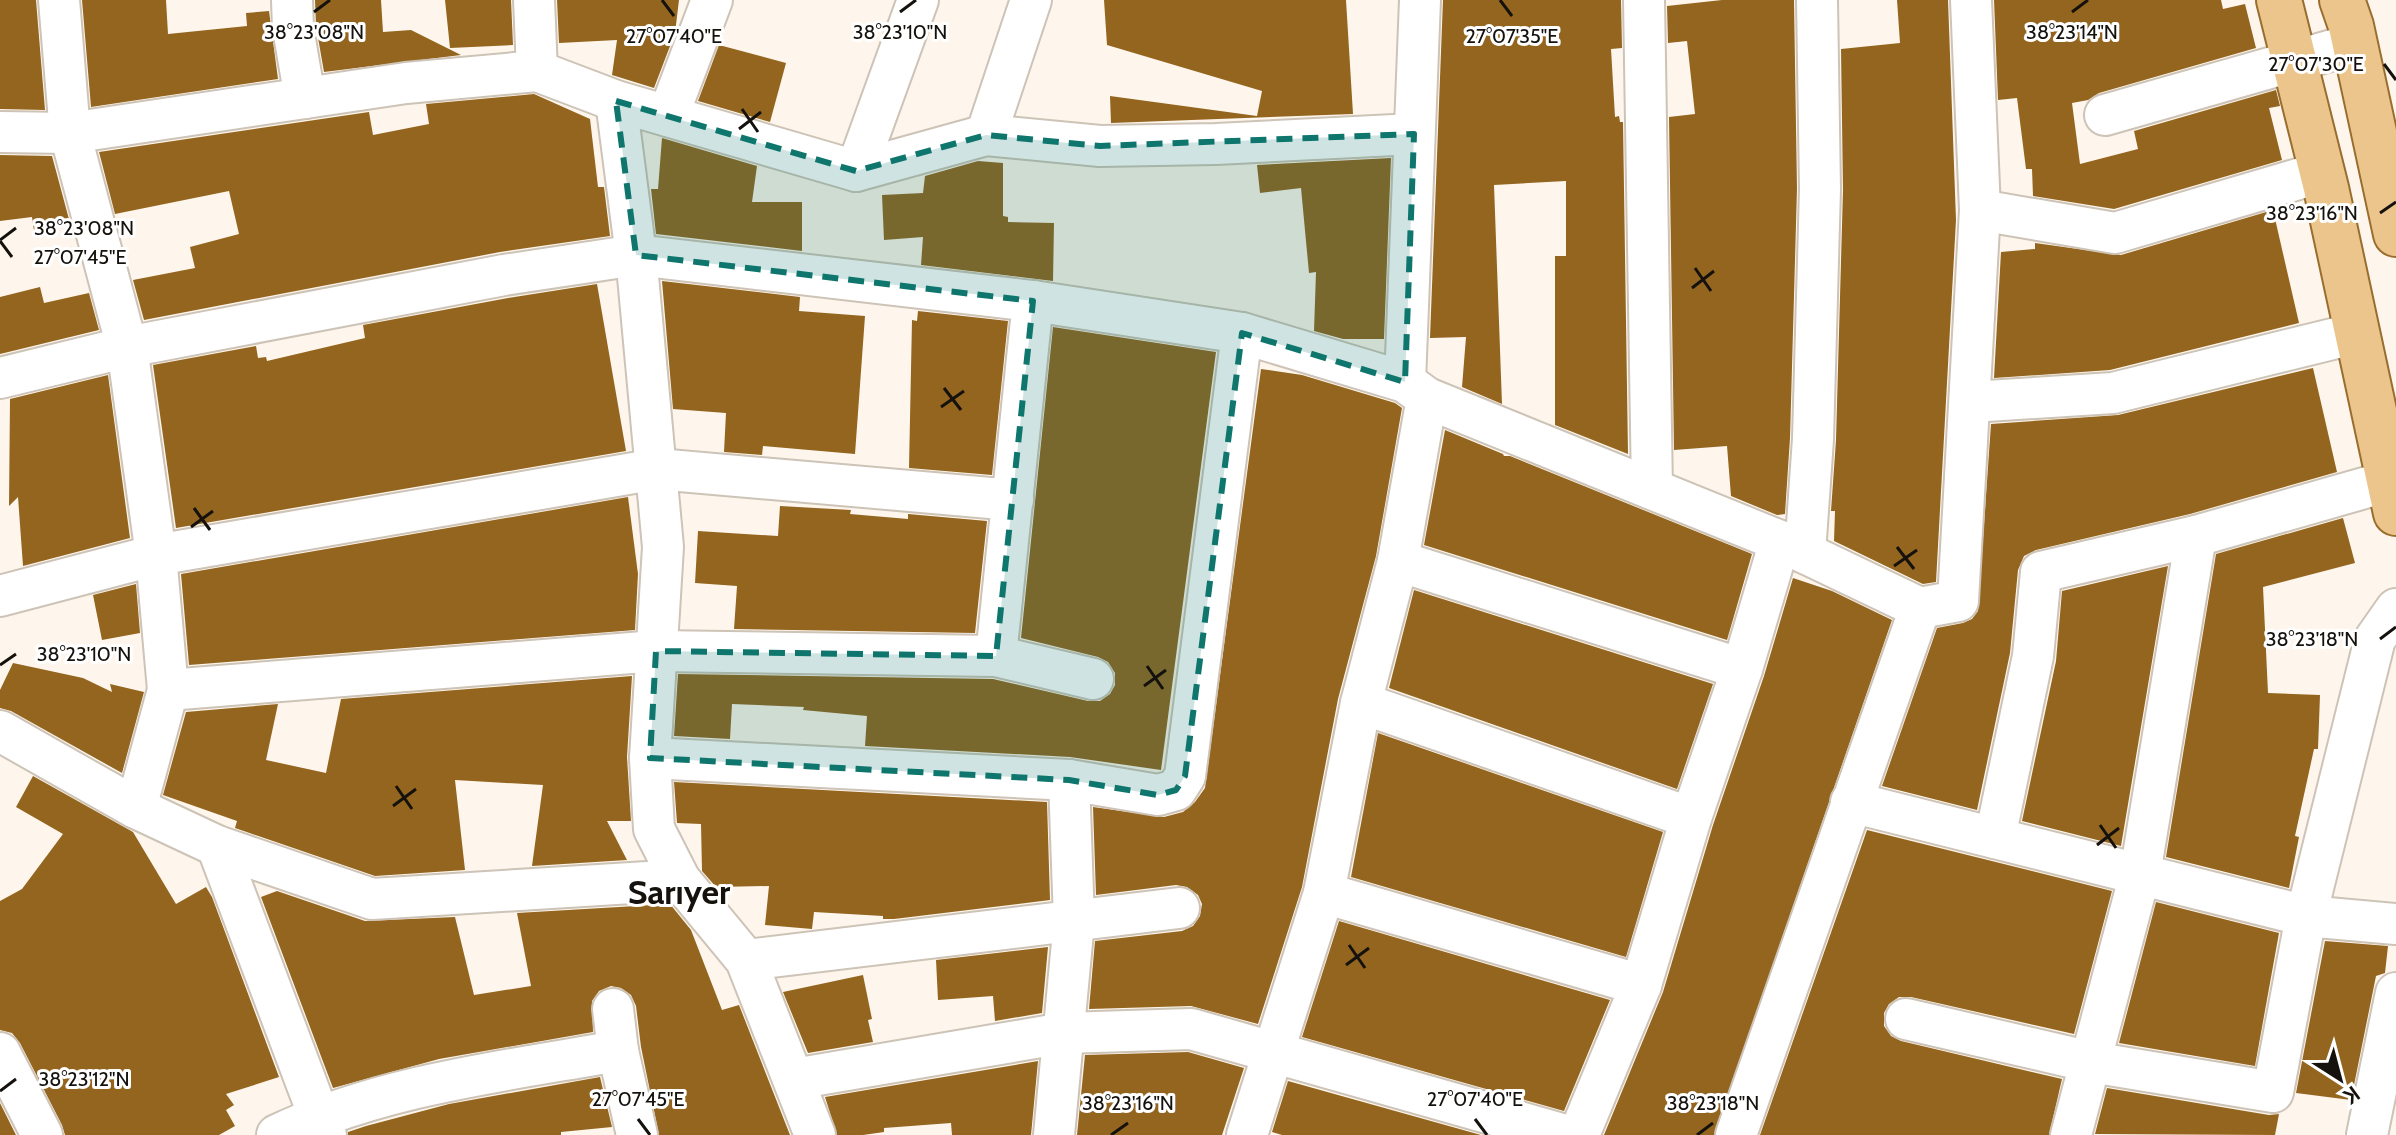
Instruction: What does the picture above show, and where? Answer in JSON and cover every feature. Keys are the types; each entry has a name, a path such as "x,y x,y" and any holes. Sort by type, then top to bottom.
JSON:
{"main road":[{"path":"2279,0 2322,172 2394,491"},
{"path":"2342,0 2396,234"}],"street":[{"path":"59,0 70,133 127,347 156,555 168,690 136,808"},
{"path":"292,0 293,28 305,98"},
{"path":"534,0 537,71"},
{"path":"668,116 712,0"},
{"path":"856,171 918,0"},
{"path":"986,135 1031,0"},
{"path":"1247,1135 1324,893 1361,703 1398,561 1416,390 1414,134 1420,0"},
{"path":"1644,0 1652,489"},
{"path":"1579,1135 1641,985 1691,818 1742,669 1792,547 1813,439 1820,189 1817,0"},
{"path":"0,378 127,347 504,275 636,255 1033,301 1242,333 1416,390 1792,547 1920,608 1958,601 1980,210 1971,0"},
{"path":"2105,115 2354,44"},
{"path":"0,132 70,133 406,83 537,71 616,101 856,171 986,135 1100,146 1216,144 1414,134"},
{"path":"616,101 636,255 663,547 650,758 654,829 680,880 746,960 815,1135"},
{"path":"1980,210 2115,233 2322,172"},
{"path":"996,656 1033,301"},
{"path":"650,758 1069,780 1158,795 1176,790 1185,776 1242,333"},
{"path":"1971,402 2113,393 2357,333"},
{"path":"0,596 156,555 657,469 1013,500"},
{"path":"1995,838 2033,656 2041,572 2394,491"},
{"path":"2071,1135 2140,874 2196,536"},
{"path":"1398,561 1742,669"},
{"path":"1736,1135 1920,608"},
{"path":"1906,1019 2091,1062 2273,1092 2306,916 2375,639 2396,609"},
{"path":"168,690 656,651 996,656 1093,679"},
{"path":"1361,703 1691,818"},
{"path":"0,731 136,808 217,846 372,899 680,880"},
{"path":"1054,1135 1074,921 1069,780"},
{"path":"1851,802 2306,916 2396,924"},
{"path":"217,846 323,1125"},
{"path":"1324,893 1641,985"},
{"path":"746,960 1179,908"},
{"path":"2367,1135 2396,993"},
{"path":"613,1009 618,1051 637,1135"},
{"path":"794,1079 1064,1033 1191,1029 1565,1135"},
{"path":"277,1135 323,1125 455,1080 618,1051"},
{"path":"3,1067 42,1135"}],"highlighted area":[{"path":"616,101 856,171 986,135 1100,146 1414,134 1405,382 1242,333 1185,776 1176,790 1158,795 1069,780 650,758 656,651 996,656 1033,301 636,255"}],"building":[{"path":"0,0 36,0 45,110 0,109"},
{"path":"82,0 166,0 168,34 247,26 246,13 269,11 278,79 91,107"},
{"path":"315,0 381,0 383,32 411,30 461,55 324,72"},
{"path":"445,0 511,0 513,45 450,48"},
{"path":"557,0 679,0 675,33 654,88 612,75 617,40 559,43"},
{"path":"1104,0 1346,0 1353,114 1111,123 1110,96 1257,116 1262,91 1107,45"},
{"path":"1443,0 1621,0 1622,48 1611,49 1615,117 1619,116 1620,122 1623,122 1628,454 1555,425 1555,256 1566,256 1566,181 1494,185 1502,404 1462,387 1466,337 1430,338"},
{"path":"1722,0 1794,0 1797,189 1790,438 1785,514 1777,515 1731,496 1727,446 1674,450 1669,117 1695,114 1687,41 1668,43 1667,6"},
{"path":"1897,0 1948,0 1956,220 1936,582 1923,584 1834,541 1835,511 1831,511 1843,190 1841,49 1900,43"},
{"path":"1994,0 2221,0 2223,9 2245,4 2256,48 2072,103 2080,164 2138,149 2134,131 2276,90 2280,106 2269,108 2282,160 2114,209 2033,196 2032,169 2026,169 2017,98 1998,100"},
{"path":"719,45 786,63 770,122 698,101"},
{"path":"534,94 590,119 598,187 604,187 610,236 500,252 144,320 133,280 195,268 190,247 239,234 229,191 115,214 99,152 369,112 373,135 429,124 426,104"},
{"path":"662,138 757,166 752,202 802,202 802,251 656,234 651,189 658,189"},
{"path":"0,155 52,156 70,223 34,231 32,217 0,221"},
{"path":"1391,158 1384,339 1343,339 1314,331 1316,272 1309,273 1301,188 1260,193 1257,165"},
{"path":"978,161 1003,163 1003,216 1008,217 1008,222 1054,223 1053,281 921,265 923,237 884,240 882,195 923,193 925,176"},
{"path":"2273,210 2299,323 2110,370 1994,378 2001,252 2035,249 2035,243 2121,255"},
{"path":"662,281 800,297 799,311 865,316 855,454 763,446 762,455 724,452 726,413 673,409"},
{"path":"597,284 626,451 176,528 153,365 256,346 258,358 266,357 267,361 365,338 363,325"},
{"path":"40,287 44,303 89,293 99,330 0,354 0,297"},
{"path":"918,311 1008,321 992,475 909,468 912,320 917,321"},
{"path":"1053,327 1216,352 1161,770 1070,757 865,746 867,716 803,710 804,707 732,704 730,739 674,736 678,674 993,679 1088,701 1100,701 1110,694 1115,685 1115,673 1108,662 1021,638"},
{"path":"2313,368 2337,472 2190,514 2036,550 2024,556 2018,570 2010,653 1977,810 1882,786 1937,628 1963,623 1972,619 1978,611 1991,424 2118,415"},
{"path":"1261,369 1302,375 1395,403 1402,408 1376,556 1338,699 1302,887 1258,1024 1191,1006 1089,1009 1095,941 1182,931 1193,926 1200,916 1202,904 1198,895 1187,887 1176,885 1096,895 1093,807 1164,817 1183,812 1205,788"},
{"path":"108,375 130,538 23,566 18,497 9,506 10,399"},
{"path":"1445,430 1752,554 1727,640 1424,545"},
{"path":"628,497 638,574 635,630 189,665 181,574"},
{"path":"780,506 851,510 850,514 908,519 908,514 987,521 975,633 734,629 737,586 695,583 698,531 778,536"},
{"path":"2343,518 2355,563 2263,587 2268,693 2320,695 2318,749 2314,749 2295,836 2299,837 2289,888 2166,857 2216,554"},
{"path":"2168,566 2121,846 2022,821 2056,661 2062,591"},
{"path":"1793,578 1832,591 1892,620 1714,1135 1604,1135 1663,992"},
{"path":"136,584 140,633 102,640 93,595"},
{"path":"1414,590 1713,684 1677,789 1389,688"},
{"path":"13,663 83,678 112,692 110,684 144,692 122,773 11,711 0,708 0,690"},
{"path":"632,676 627,757 631,821 607,821 627,860 532,866 543,785 455,780 465,870 375,876 235,828 237,821 163,795 186,712 278,704 266,760 326,773 341,699"},
{"path":"1378,733 1663,832 1626,957 1351,877"},
{"path":"33,776 133,832 176,904 206,887 212,897 279,1077 226,1094 234,1105 226,1110 235,1126 219,1135 65,1135 20,1043 12,1033 0,1030 0,901 22,889 63,834 16,807"},
{"path":"674,782 1047,802 1050,900 894,919 814,912 812,929 765,925 769,886 716,887 702,871 701,824 677,823"},
{"path":"1867,830 2112,891 2074,1034 1911,997 1899,997 1889,1004 1884,1013 1884,1026 1891,1036 1901,1041 2062,1079 2049,1135 1760,1135"},
{"path":"277,891 365,921 455,917 474,995 531,986 517,913 670,904 691,930 722,1010 739,1005 790,1135 659,1135 636,1006 631,995 611,986 599,991 592,1001 593,1032 439,1059 333,1088 261,897"},
{"path":"2156,902 2279,933 2255,1066 2119,1043"},
{"path":"1339,921 1610,1000 1564,1111 1302,1037"},
{"path":"2325,941 2388,946 2385,973 2376,976 2351,1100 2296,1093"},
{"path":"1048,947 1042,1013 995,1021 993,996 938,1000 936,960"},
{"path":"863,975 872,1019 868,1020 873,1042 808,1053 783,992"},
{"path":"1188,1052 1244,1068 1222,1135 1077,1135 1085,1055"},
{"path":"1038,1061 1031,1135 952,1135 951,1123 884,1128 884,1132 863,1135 837,1135 825,1097"},
{"path":"600,1077 612,1127 561,1132 561,1135 348,1135 348,1132 366,1126 449,1104"},
{"path":"1288,1081 1481,1135 1282,1135 1272,1132"},
{"path":"2107,1088 2269,1115 2279,1114 2275,1135 2095,1134"},
{"path":"0,1103 16,1135 0,1135"}],"district":[{"name":"Sarıyer","path":"679,892"}]}
